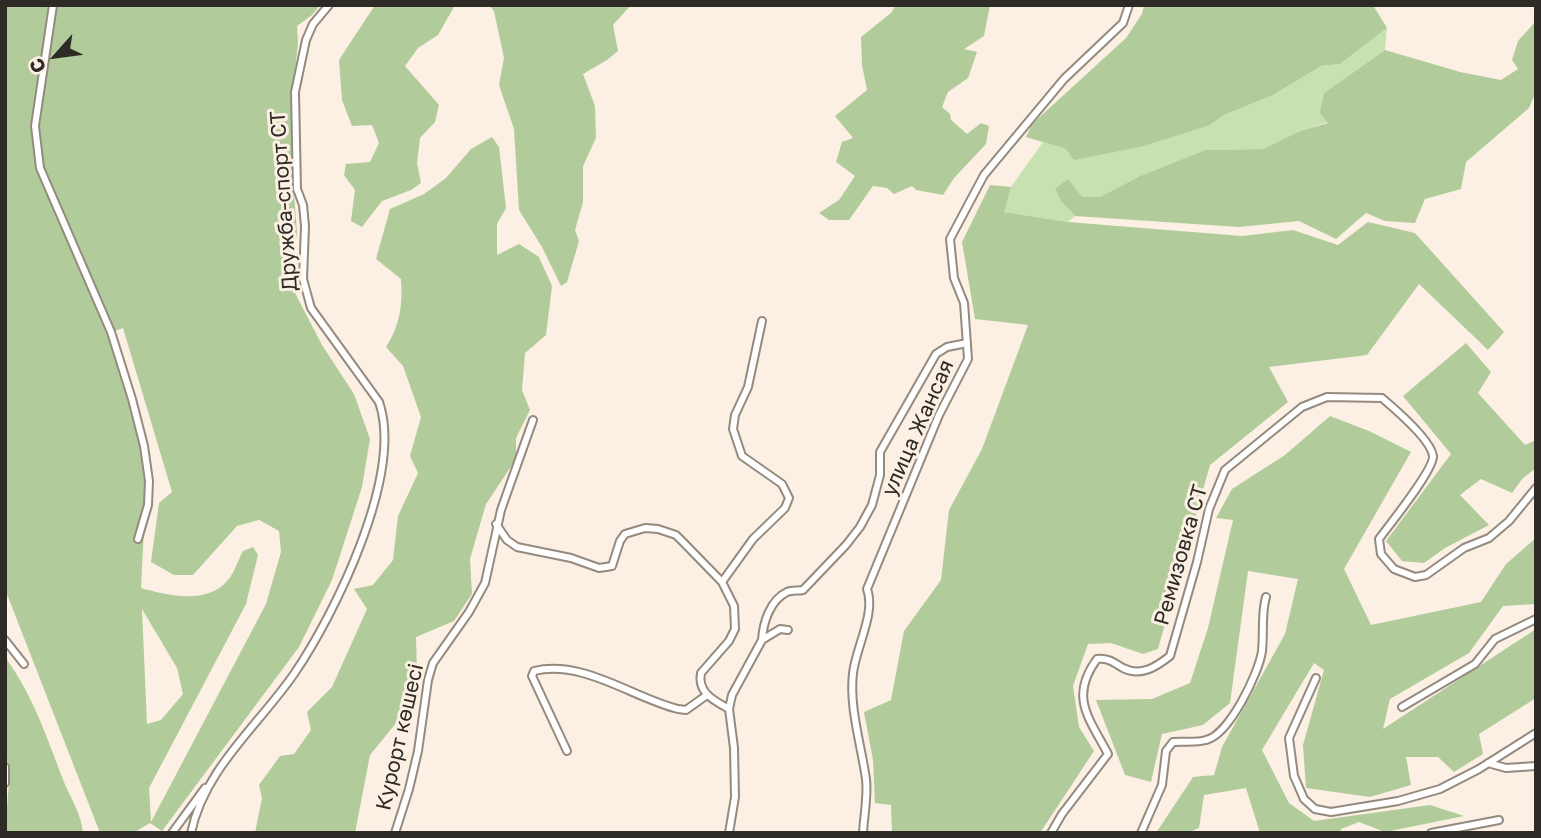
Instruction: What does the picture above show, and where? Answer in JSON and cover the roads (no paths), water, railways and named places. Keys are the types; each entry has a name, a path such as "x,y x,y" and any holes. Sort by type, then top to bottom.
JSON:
{"street":[{"path":"53,5 35,126 35,143 40,168 111,332 141,434 149,481 148,505 138,539"},
{"name":"Дружба-спорт СТ","path":"191,833 194,818 209,784 294,674 316,639 353,565 369,523 382,460 385,432 379,402 312,307 303,279 305,226 303,205 297,189 295,92 306,40 313,24 329,5"},
{"name":"улица Жансая","path":"863,833 866,782 856,722 853,676 871,604 868,589 939,415 968,359 964,303 954,278 950,239 984,174 1064,79 1123,23 1129,5"},
{"path":"722,582 752,539 785,508 789,498 782,484 742,456 733,429 735,415 748,387 762,321"},
{"path":"729,833 735,797 734,748 729,709 732,695 762,640 765,621 784,594 791,590 803,590 860,527 872,505 880,475 880,452 936,354 947,347 967,343"},
{"name":"Ремизовка СТ","path":"1051,833 1062,814 1108,754 1083,706 1083,683 1087,672 1097,659 1112,660 1131,671 1147,671 1170,656 1194,576 1209,509 1225,470 1302,407 1327,397 1382,398 1428,443 1433,453 1433,461 1379,539 1381,554 1394,569 1405,575 1426,575 1464,548 1489,538 1509,521 1536,488"},
{"name":"Курорт көшесі","path":"395,833 418,751 433,663 478,597 490,566 496,524 533,420"},
{"path":"496,524 506,540 517,547 571,558 605,569 612,566 625,534 645,528 658,529 676,536 722,582 733,606 735,629 729,641 701,673 700,680 707,695 729,709"},
{"path":"1141,833 1162,785 1166,751 1173,742 1207,740 1219,733 1243,696 1257,668 1261,653 1262,608 1266,597"},
{"path":"1402,707 1475,664 1495,639 1536,620"},
{"path":"762,640 780,629 788,630"},
{"path":"5,640 23,664"},
{"path":"567,751 538,693 532,676 534,671 580,673 678,709 686,710 707,695"},
{"path":"1316,678 1289,738 1294,776 1304,799 1315,809 1331,812 1398,801 1440,789 1489,763 1536,733"},
{"path":"1489,763 1506,768 1536,766"},
{"path":"5,767 5,783"},
{"path":"172,833 195,799 209,784"},
{"path":"1431,833 1499,820"}]}
